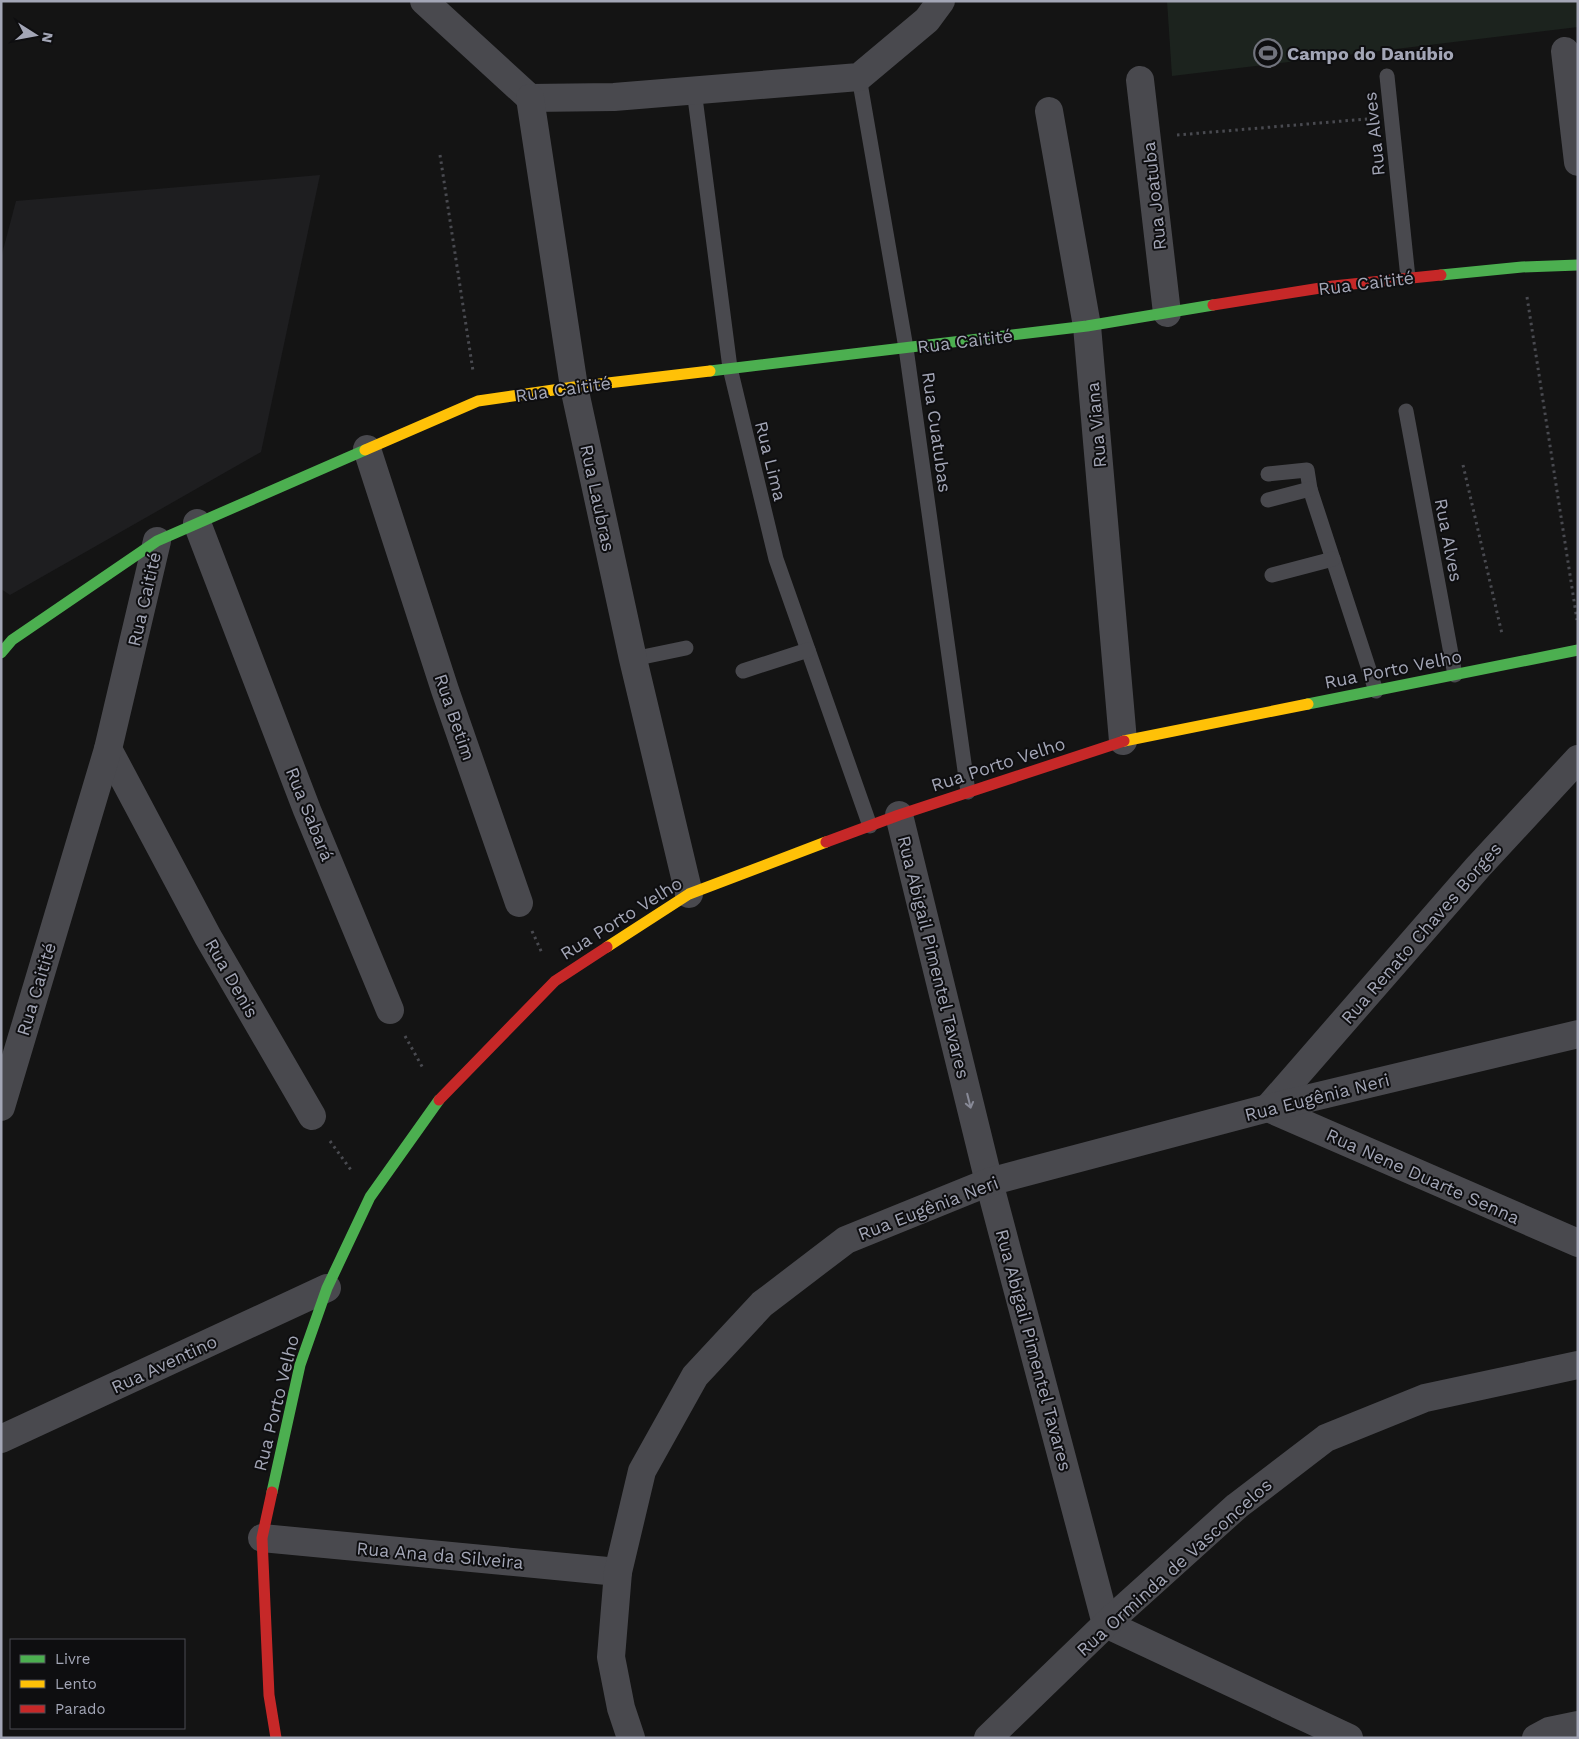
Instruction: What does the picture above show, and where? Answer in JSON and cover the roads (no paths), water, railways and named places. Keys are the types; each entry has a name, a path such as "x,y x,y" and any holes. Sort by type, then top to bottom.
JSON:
{"street":[{"path":"424,1 530,98 614,97 859,77 927,20 941,1"},
{"path":"1565,51 1578,162"},
{"name":"Rua Joatuba","path":"1140,80 1167,313"},
{"name":"Rua Laubras","path":"530,98 574,387 633,659 689,894"},
{"name":"Rua Viana","path":"1049,111 1087,326 1123,742"},
{"name":"Rua Caitité","path":"1,1107 108,749 158,541 478,401 574,387 1087,326 1333,286 1522,267 1578,265"},
{"name":"Rua Betim","path":"367,449 446,690 519,903"},
{"name":"Rua Sabará","path":"197,523 307,810 390,1010"},
{"path":"5,642 158,541"},
{"name":"Rua Porto Velho","path":"276,1738 269,1695 262,1538 300,1365 327,1288 370,1197 440,1098 555,981 689,894 899,815 968,792 1123,742 1578,650"},
{"name":"Rua Denis","path":"108,749 208,937 312,1116"},
{"name":"Rua Renato Chaves Borges","path":"1268,1108 1478,868 1578,759"},
{"name":"Rua Abigail Pimentel Tavares","path":"899,815 989,1182 1106,1624"},
{"name":"Rua Eugênia Neri","path":"630,1738 611,1657 618,1572 642,1471 696,1376 762,1304 846,1240 989,1182 1268,1108 1578,1034"},
{"name":"Rua Nene Duarte Senna","path":"1268,1108 1578,1244"},
{"name":"Rua Aventino","path":"1,1439 327,1288"},
{"name":"Rua Orminda de Vasconcelos","path":"988,1738 1106,1624 1237,1506 1326,1438 1425,1398 1578,1365"},
{"name":"Rua Ana da Silveira","path":"262,1538 618,1572"},
{"path":"1106,1624 1349,1738"},
{"path":"1536,1738 1550,1731 1578,1725"}],"lane":[{"name":"Rua Alves","path":"1387,76 1408,278"},
{"name":"Rua Cuatubas","path":"859,77 906,348 968,792"},
{"name":"Rua Lima","path":"694,90 730,368 776,559 870,826"},
{"name":"Rua Alves","path":"1406,412 1455,675"},
{"path":"1268,474 1306,470 1310,489 1376,691"},
{"path":"1268,500 1310,489"},
{"path":"1272,575 1333,559"},
{"path":"633,659 686,648"},
{"path":"743,671 808,650"}],"place":[{"name":"Campo do Danúbio","path":"1268,53"}]}
